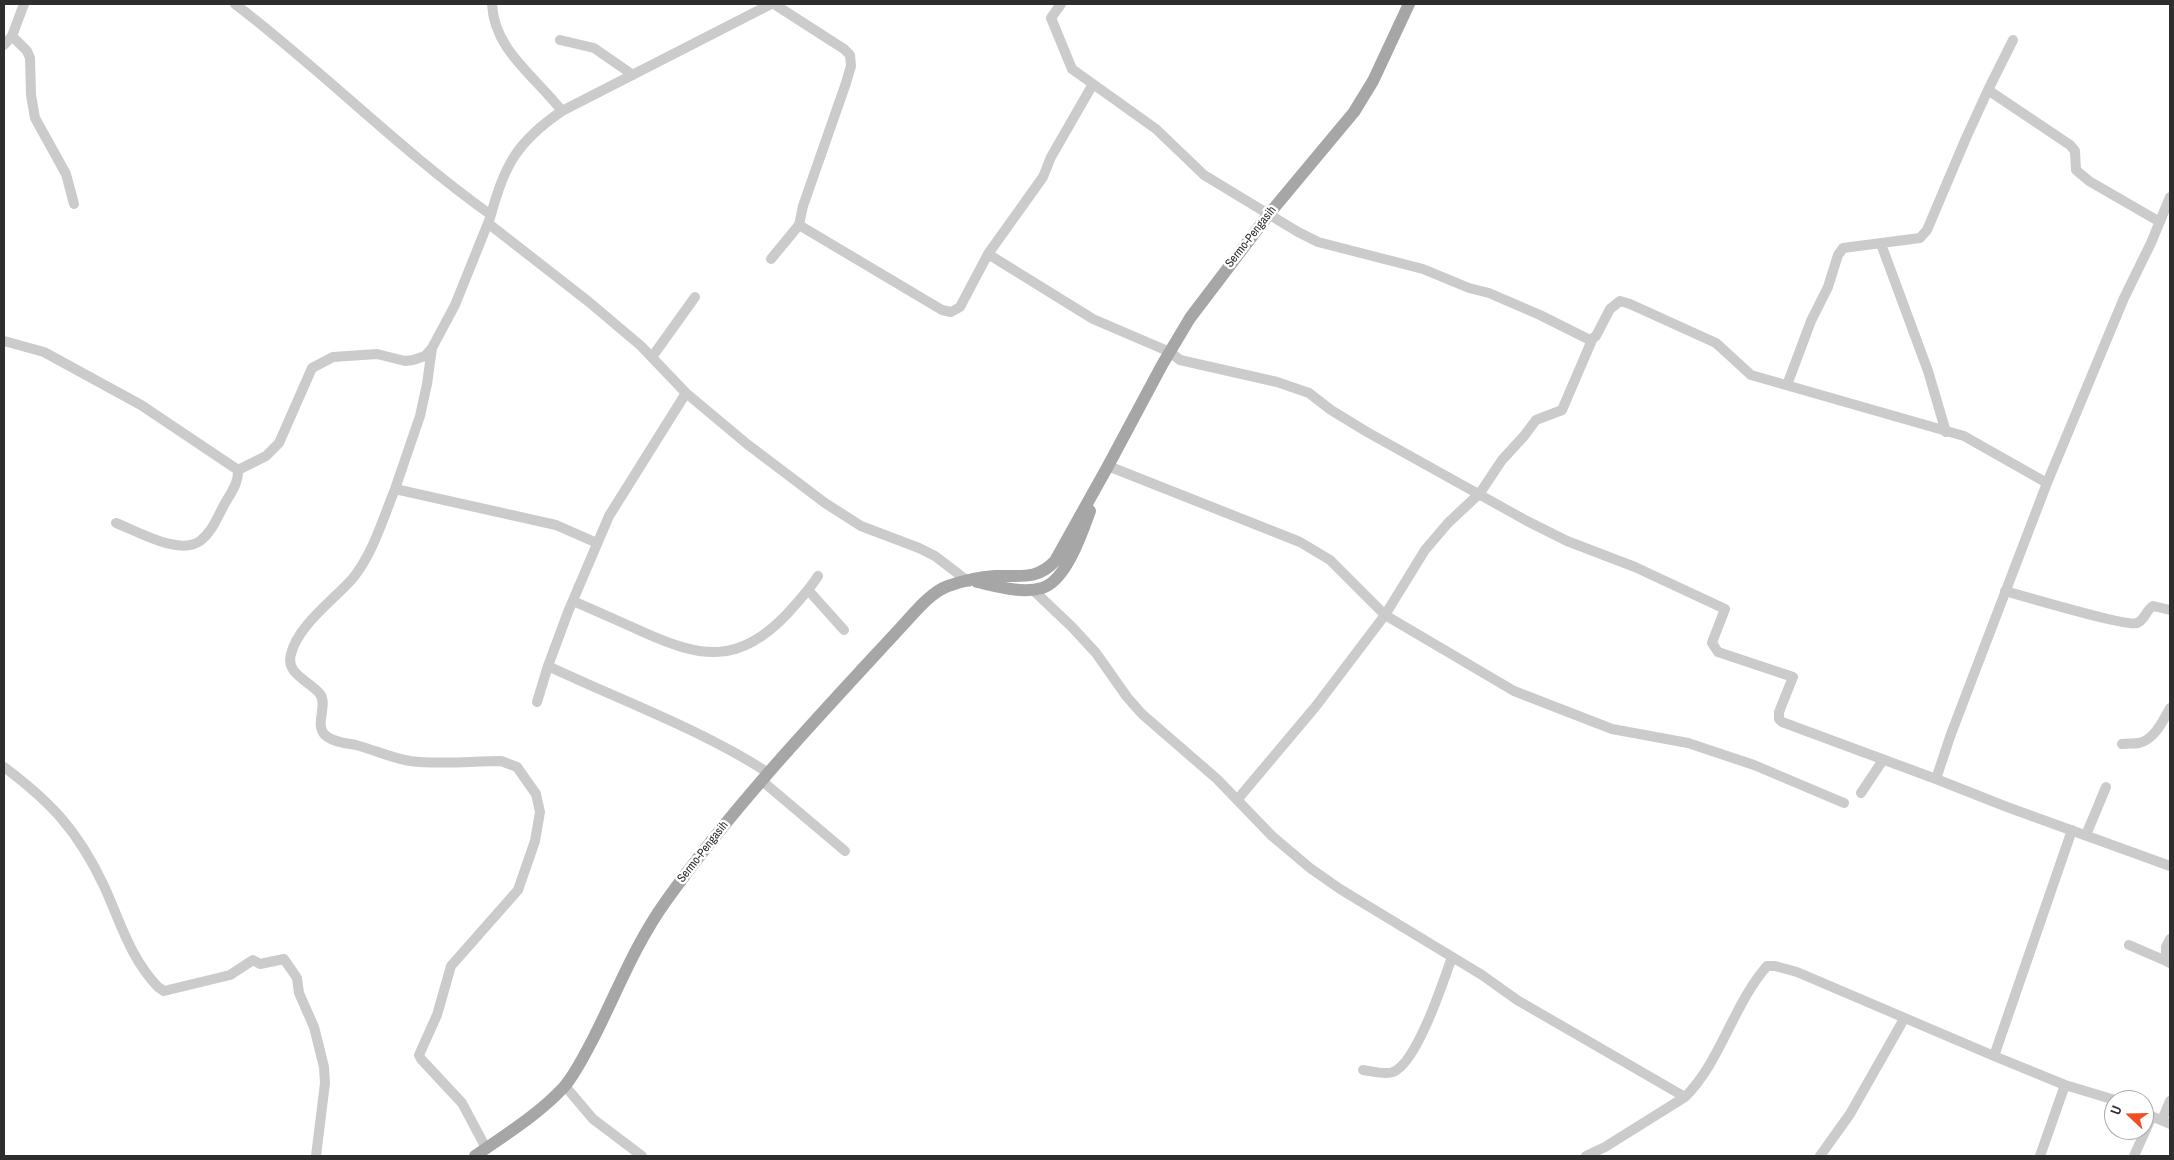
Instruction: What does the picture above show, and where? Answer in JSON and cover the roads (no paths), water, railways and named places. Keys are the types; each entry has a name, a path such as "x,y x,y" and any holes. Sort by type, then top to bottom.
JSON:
{"main road":[{"name":"Sermo-Pengasih","path":"476,1156 536,1112 565,1086 611,1004 635,949 652,920 685,874 764,776 904,623 938,591 950,586 984,577 1027,576 1038,574 1047,569 1061,550 1102,478 1170,352 1214,286 1269,214 1354,112 1373,81 1409,4"},
{"name":"Sermo-Pengasih","path":"970,582 1033,590 1044,588 1054,582 1068,562 1084,528 1102,478"}],"street":[{"path":"4,45 12,36 24,4"},
{"path":"235,4 273,32 490,219 521,251 589,302 652,357 686,393 747,444 844,516 862,526 927,552 952,567 970,582"},
{"path":"492,4 494,26 500,38 513,56 562,110"},
{"path":"238,470 266,456 279,443 312,368 333,357 377,354 405,361 412,360 425,356 432,348 455,304 490,219 498,191 515,154 538,127 562,110 772,4 844,49 850,55 850,66 803,206 799,225 771,259"},
{"path":"1060,4 1050,18 1072,69 1156,129 1204,175 1298,232 1318,242 1424,270 1469,288 1489,293 1592,340"},
{"path":"12,36 27,51 30,58 31,95 35,118 66,174 74,204"},
{"path":"560,40 594,48 633,75"},
{"path":"1787,385 1811,321 1828,287 1838,255 1844,248 1920,238 1927,230 1966,138 2013,40"},
{"path":"799,225 925,301 942,310 951,312 960,307 988,254 1043,177 1051,156 1093,84"},
{"path":"1988,90 2070,145 2075,151 2076,170 2089,181 2160,222"},
{"path":"1936,779 2047,483 2124,298 2170,197"},
{"path":"1881,244 1928,370 1946,432"},
{"path":"988,254 1093,319 1170,352 1180,360 1236,374 1248,374 1294,386 1309,393 1331,410 1360,428 1480,493 1527,521 1567,540 1635,566 1725,610 1712,643 1718,652 1793,678 1779,712 1779,719 1782,722 2170,866"},
{"path":"652,357 695,297"},
{"path":"1237,800 1316,706 1385,614 1425,550 1448,523 1480,493 1502,460 1536,420 1562,410 1592,340 1596,336 1610,308 1620,301 1707,338 1726,351 1751,375 1964,436 2047,483"},
{"path":"4,342 44,352 141,405 238,470"},
{"path":"432,348 420,416 395,489 366,559 353,578 304,630 291,654 290,663 298,675 320,694 322,702 321,728 329,739 412,762 488,761 509,763 517,767 536,794 540,812 538,827 528,864 518,890 451,966 437,1015 419,1055 462,1103 486,1148"},
{"path":"537,702 548,666 573,600 609,516 686,393"},
{"path":"1108,466 1300,542 1330,560 1385,614 1514,690 1612,729 1688,743 1754,765 1844,803"},
{"path":"116,523 172,546 194,544 209,532 234,489 238,470"},
{"path":"395,489 556,526 597,543"},
{"path":"573,600 676,646 710,654 740,647 763,637 809,591 818,576"},
{"path":"1033,590 1096,653 1127,697 1142,714 1217,779 1272,836 1310,868 1482,974 1525,1004 1684,1097"},
{"path":"809,591 844,630"},
{"path":"2005,592 2084,613 2133,623 2142,619 2146,610 2153,606 2170,610"},
{"path":"548,666 671,720 721,745 764,776 845,851"},
{"path":"2122,744 2139,743 2148,739 2155,732 2170,708"},
{"path":"1861,793 1884,760"},
{"path":"4,767 46,801 73,831 105,887 129,945 158,987 164,991 172,990 230,976 253,960 260,964 284,959 297,978 299,993 314,1027 324,1067 325,1083 316,1156"},
{"path":"2086,835 2106,787"},
{"path":"1994,1056 2072,830"},
{"path":"2168,962 2166,947 2170,939"},
{"path":"2129,945 2168,962"},
{"path":"1363,1070 1392,1073 1403,1066 1427,1024 1452,957"},
{"path":"1586,1156 1684,1097 1697,1084 1747,995 1768,966 1797,972 1994,1056 2104,1096"},
{"path":"1820,1156 1850,1114 1904,1019"},
{"path":"2040,1156 2066,1084"},
{"path":"565,1086 593,1119 642,1156"},
{"path":"2134,1156 2157,1118 2170,1101"}]}
